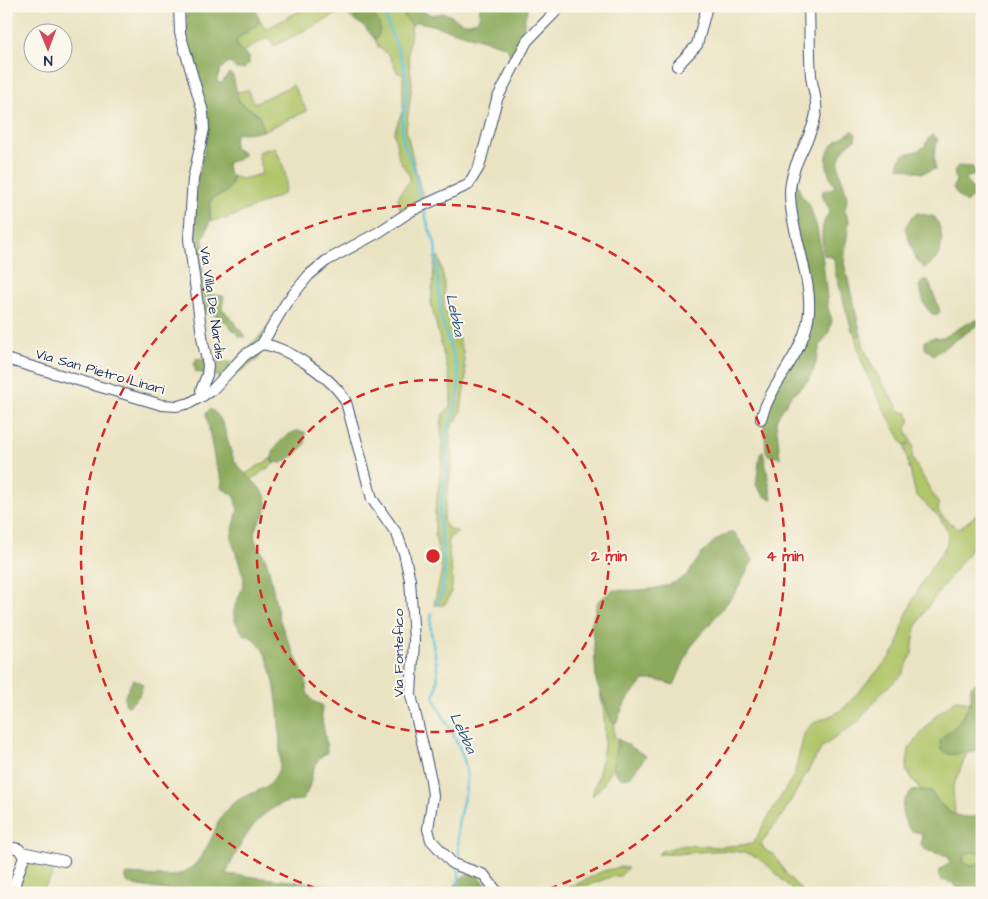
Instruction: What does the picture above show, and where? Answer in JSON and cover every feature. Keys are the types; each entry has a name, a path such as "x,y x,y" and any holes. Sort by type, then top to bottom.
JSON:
{"street":[{"name":"Via Villa De Nardis","path":"179,6 180,33 202,112 204,129 193,179 189,239 203,343 208,365 202,390 203,396"},
{"name":"Via San Pietro Linari","path":"6,359 162,405 177,406 203,396 245,355 262,344 286,302 309,275 341,252 379,232 422,205 468,185 473,180 479,167 497,99 527,42 561,6"},
{"path":"677,66 697,45 707,6"},
{"path":"761,419 770,392 794,356 808,318 806,285 791,218 790,190 795,163 816,112 811,75 809,6"},
{"name":"Via Fontefico","path":"262,344 285,352 328,379 339,390 346,402 372,499 397,534 404,553 410,580 414,640 411,695 432,788 432,815 428,829 431,840 453,864 484,875 498,893"},
{"path":"6,846 22,852 64,861"},
{"path":"15,893 15,883 24,856 22,852"}],"green space":[{"path":"185,6 254,6 260,21 236,42 238,48 249,57 249,64 244,69 236,69 232,64 227,63 220,70 217,79 218,83 222,83 229,73 233,76 239,102 260,116 263,131 235,135 234,148 245,154 241,158 227,163 228,172 232,176 231,185 227,191 212,198 207,231 203,237 204,250 201,259 207,294 224,296 222,308 246,337 240,337 220,317 203,310 192,249 197,181 208,133 185,32 188,25"},
{"path":"309,6 395,6 412,25 408,52 412,84 406,130 421,191 425,199 429,201 401,213 398,198 403,188 409,182 410,177 399,159 394,133 403,109 403,74 398,73 389,55 379,48 374,38 377,38 356,16 354,20 343,11 274,46 269,37 242,52 236,42 260,21 266,29"},
{"path":"405,6 433,15 445,13 462,22 470,23 479,18 480,6 528,6 524,22 523,41 513,60 506,47 501,45 428,24 417,22 412,25 402,14"},
{"path":"366,10 378,21 380,29 377,38 374,38 364,26 354,20 361,11"},
{"path":"293,85 307,111 263,131 259,116 239,100 236,92 248,90 254,103"},
{"path":"853,131 856,134 855,140 844,149 839,167 847,201 844,210 849,219 844,263 861,334 858,337 852,331 835,272 834,258 824,255 822,238 824,221 830,211 822,195 823,191 835,187 827,168 828,154 836,142"},
{"path":"932,135 938,139 934,153 935,169 922,173 899,167 899,161 903,155 922,148"},
{"path":"275,147 286,176 283,194 229,218 211,221 210,207 212,198 226,193 232,181 232,176 242,179 262,174 258,152"},
{"path":"958,166 973,167 975,175 965,178 971,188 981,190 982,201 971,198 966,203 959,197 953,188 956,180 954,171"},
{"path":"795,177 801,195 809,204 817,228 828,308 832,320 829,332 820,346 809,380 790,397 776,420 780,458 768,455 763,416 809,318 792,218"},
{"path":"918,213 935,217 939,224 942,239 936,259 924,268 916,259 905,228 912,216"},
{"path":"435,257 439,257 444,281 444,311 450,315 463,351 466,376 461,411 450,431 453,457 443,521 449,529 458,532 449,538 452,590 444,605 434,605 442,570 435,535 435,512 442,461 441,424 443,414 450,407 451,399 450,380 431,304"},
{"path":"923,280 928,280 940,311 938,314 932,314 925,306 919,286"},
{"path":"976,320 982,322 934,355 925,349 925,341 944,337"},
{"path":"270,326 261,343 262,352 258,359 237,374 226,378 196,372 194,365 196,359 206,358 233,362"},
{"path":"861,334 871,364 900,411 908,413 910,419 906,429 913,446 912,458 938,503 939,513 958,529 982,511 982,534 924,612 915,630 912,654 902,675 881,693 858,722 822,747 784,812 761,844 765,850 774,855 787,875 804,893 795,893 773,870 758,858 747,854 735,851 709,851 658,854 661,851 684,845 718,847 752,844 794,775 805,731 815,722 835,714 845,707 890,657 897,647 906,615 921,584 947,544 948,532 940,518 916,495 905,450 905,446 909,444 903,444 869,378 855,335 858,337"},
{"path":"210,409 216,413 224,426 236,463 258,486 267,501 265,512 255,530 255,540 266,560 279,618 303,672 307,693 312,700 322,705 327,753 317,762 309,787 302,800 287,802 275,807 264,815 246,836 226,874 400,893 300,893 287,890 250,893 190,892 129,884 125,878 127,874 167,876 187,870 196,863 204,852 226,810 236,801 258,791 271,782 280,765 276,692 271,672 265,654 257,642 245,635 235,619 235,606 244,578 231,538 238,510 234,495 221,488 222,480 215,462 206,413"},
{"path":"297,431 305,432 305,444 296,454 282,463 272,462 273,452 279,443 288,435"},
{"path":"763,451 772,499 765,496 756,485 760,454"},
{"path":"272,458 272,462 275,463 251,480 245,474"},
{"path":"734,532 753,560 735,593 690,648 674,685 656,680 644,680 626,701 616,723 612,722 596,681 591,625 598,601 613,590 659,588 676,582 687,574 712,543"},
{"path":"133,679 143,684 139,696 129,706 125,704 125,696"},
{"path":"976,683 982,683 982,751 948,754 941,750 940,740 961,721 971,702 971,686"},
{"path":"600,693 614,723 614,737 618,739 612,767 603,785 592,796 600,769 605,733"},
{"path":"956,700 971,702 956,727 948,754 967,753 953,787 955,815 940,804 931,791 920,790 906,770 909,749 936,715"},
{"path":"618,739 646,756 631,776 623,779 614,771 613,767"},
{"path":"913,791 931,791 940,804 959,816 974,817 982,815 982,853 967,852 963,859 965,864 973,866 982,863 982,884 973,893 943,893 957,890 953,883 941,880 938,875 941,869 950,863 948,857 924,849 921,844 922,833 911,831 907,826 902,810 903,805 908,795"},
{"path":"973,851 982,853 982,863 973,866 965,864 963,859 965,855"},
{"path":"27,853 55,860 53,873 40,893 18,893"},
{"path":"620,867 628,868 620,876 613,876 592,884 551,893 573,886 603,871"},
{"path":"469,873 478,876 491,890 490,893 449,893 461,878"}],"waterway":[{"name":"Lebba","path":"383,6 407,80 408,86 402,120 402,133 415,173 418,196 421,203"},
{"name":"Lebba","path":"424,208 428,226 435,243 441,318 458,371 459,387 456,405 446,434 447,469 439,516 445,570 442,593 437,604"},
{"name":"Lebba","path":"432,613 431,634 437,664 437,685 434,697 464,758 467,775 458,825 460,864"},
{"name":"Lebba","path":"459,870 459,893"}]}
